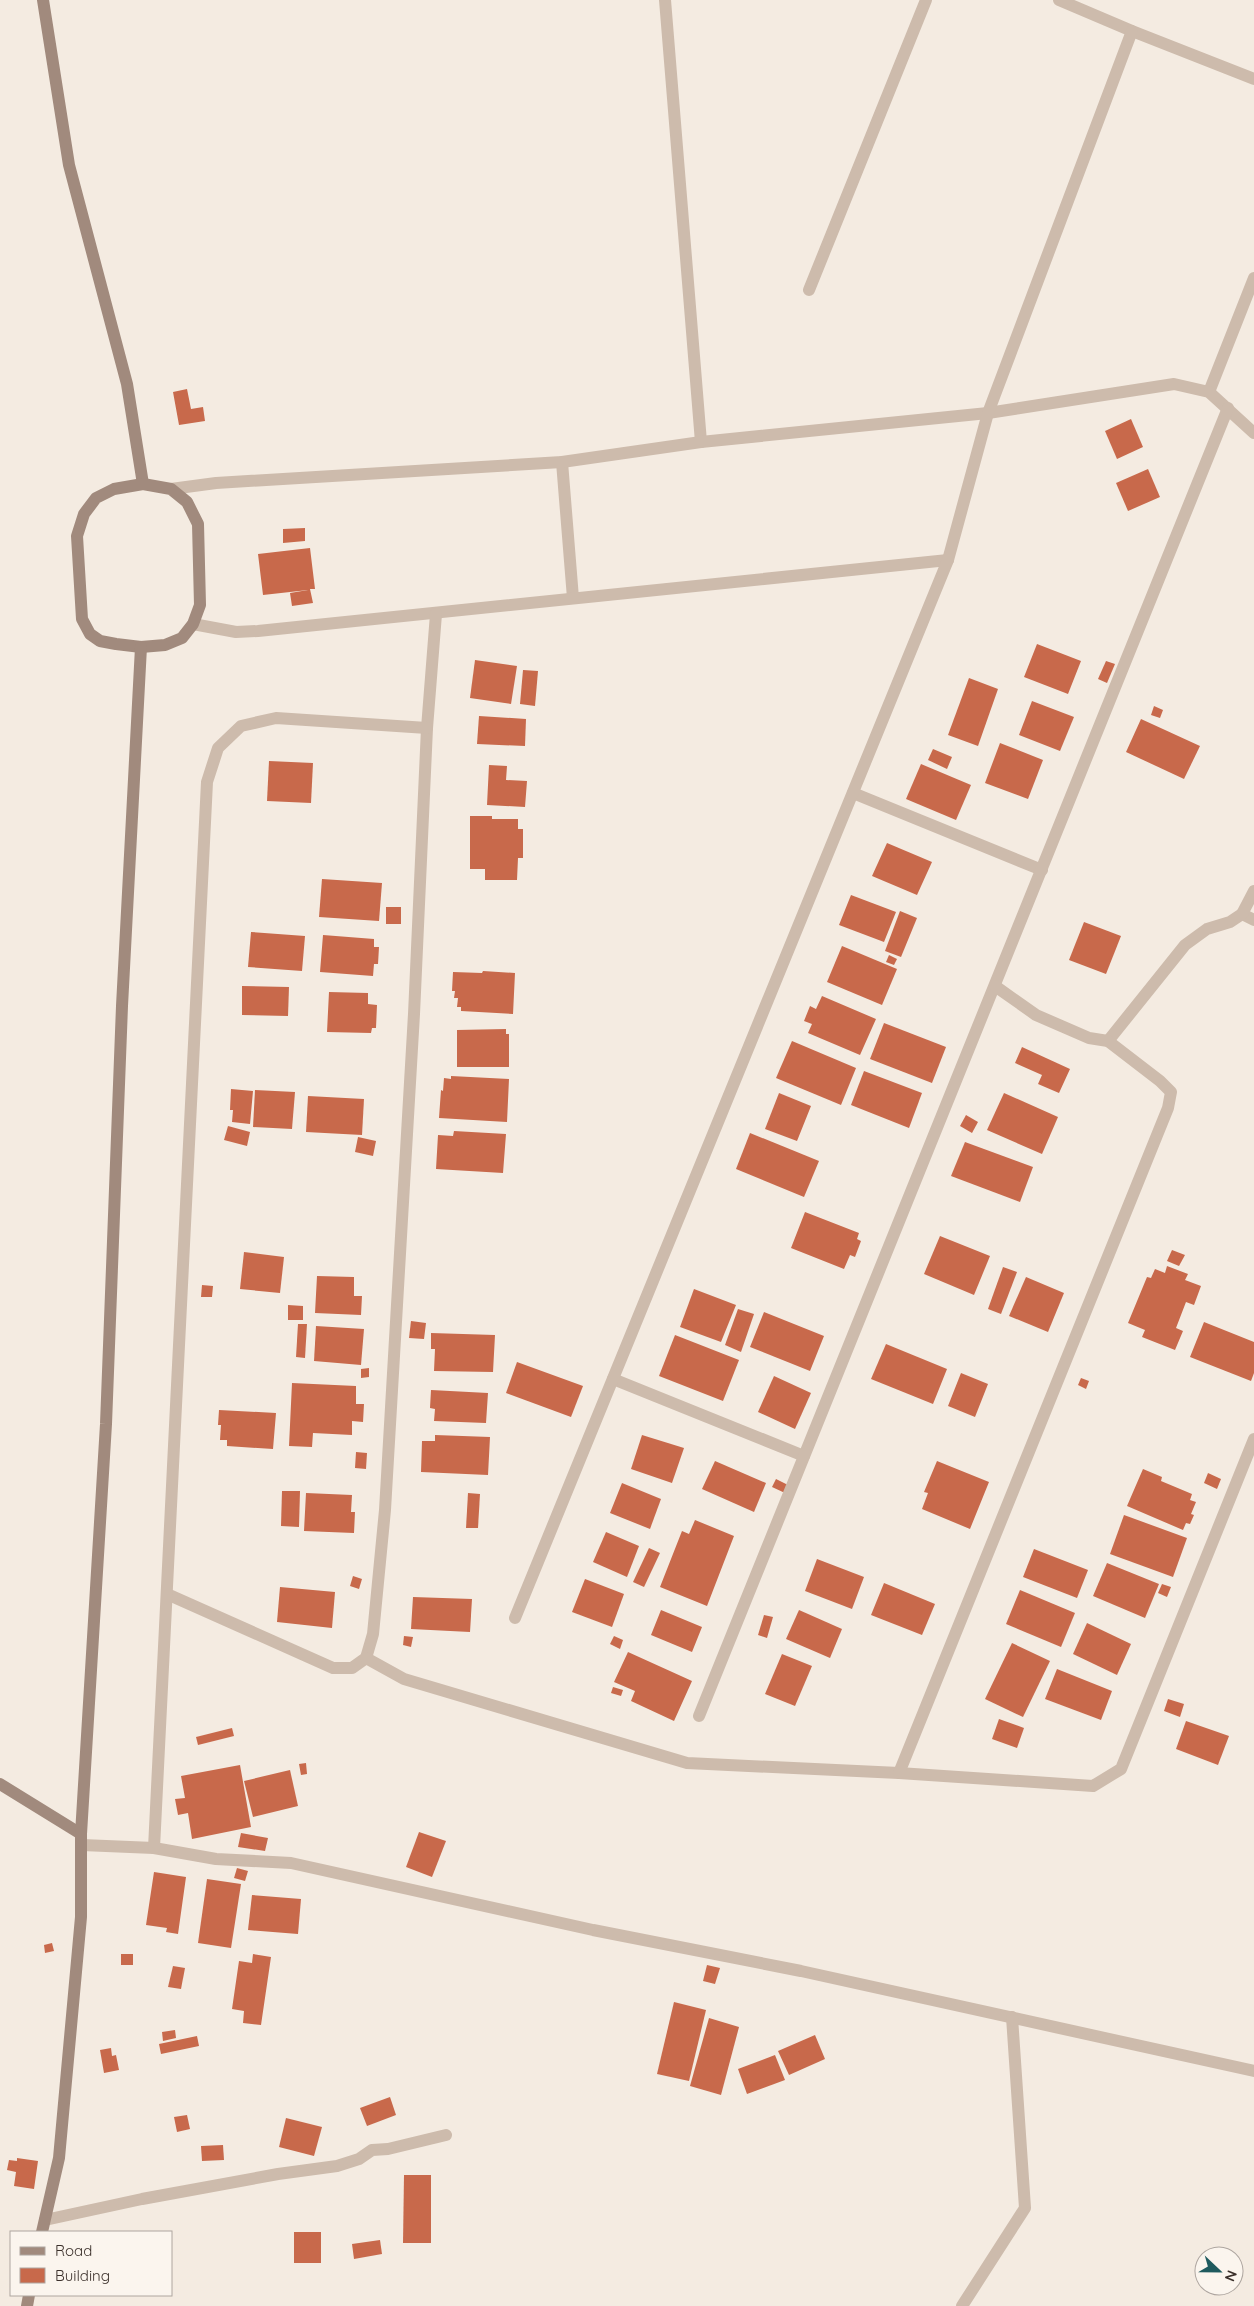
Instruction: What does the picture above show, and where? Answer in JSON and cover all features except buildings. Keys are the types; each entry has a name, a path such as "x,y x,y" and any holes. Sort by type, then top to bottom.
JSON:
{"street":[{"path":"43,0 69,165 127,384 143,484"},
{"path":"665,0 701,442"},
{"path":"808,290 926,0"},
{"path":"1059,0 1254,79"},
{"path":"515,1618 948,560 988,413 1132,31"},
{"path":"1208,392 1254,278"},
{"path":"171,489 187,502 198,524 200,605 193,624 182,638 165,645 141,647 100,641 90,634 82,619 77,536 84,514 96,498 114,489 143,484 171,489 216,483 562,462 701,442 988,413 1174,384 1208,392 1254,433"},
{"path":"699,1716 1228,408"},
{"path":"562,462 573,598"},
{"path":"193,624 236,632 436,614 573,598 948,560"},
{"path":"167,1594 333,1668 352,1668 366,1658 374,1634 385,1510 411,1062 427,728 436,614"},
{"path":"141,647 122,1006 107,1404 82,1840 81,1917 60,2158 44,2226 171,2194 336,2166 359,2159 372,2150 388,2149 446,2135"},
{"path":"154,1848 207,782 218,748 241,726 276,718 427,728"},
{"path":"853,794 1042,870"},
{"path":"1108,1041 1185,945 1207,929 1230,922 1242,914 1254,890"},
{"path":"1242,914 1254,920"},
{"path":"899,1773 1168,1108 1171,1092 1160,1081 1108,1041 1089,1038 1036,1015 995,986"},
{"path":"613,1379 804,1456"},
{"path":"366,1658 404,1679 687,1763 899,1773 1093,1786 1122,1769 1254,1440"},
{"path":"0,1784 82,1840 154,1848 216,1859 291,1863 593,1930 801,1971 1254,2070"},
{"path":"962,2306 1025,2208 1012,2018"}]}
